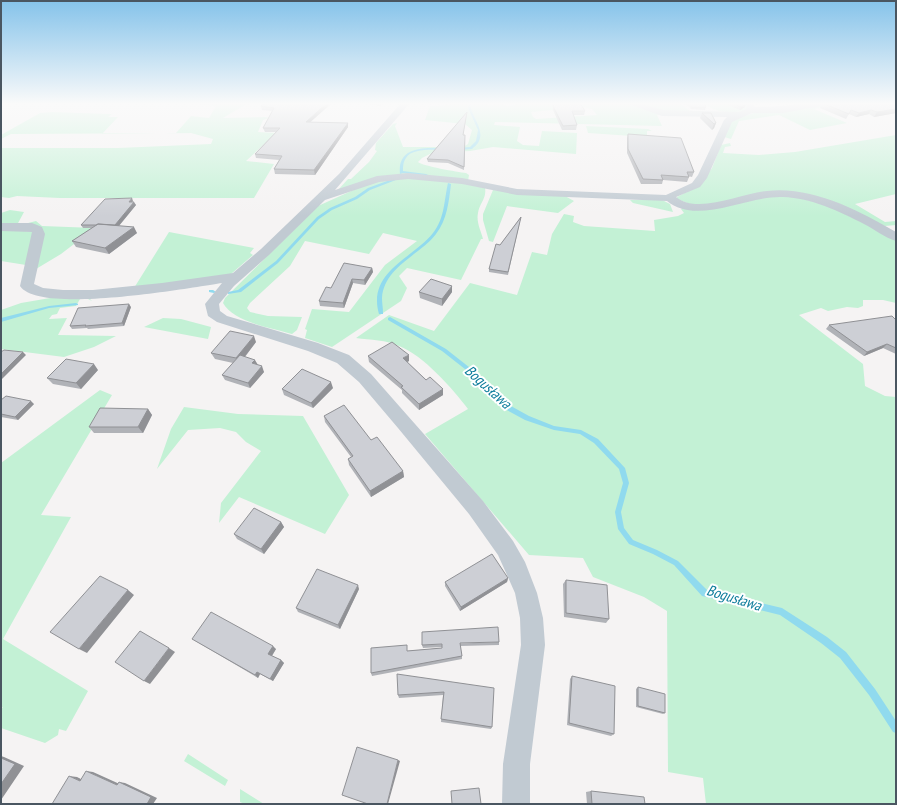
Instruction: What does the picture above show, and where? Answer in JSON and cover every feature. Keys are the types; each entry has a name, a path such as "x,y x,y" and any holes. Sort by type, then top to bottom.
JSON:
{"street":[{"path":"374,141 352,167 266,252 238,276 214,300 212,308 213,313 222,319 313,347 343,359 365,378 492,525 519,572 526,589 531,609 533,647 517,761 516,804"},
{"path":"670,198 671,195 696,185 708,166 719,141"},
{"path":"319,199 377,179 408,176 462,181 517,192 638,198 670,198 678,203 701,208 767,194 803,196 859,217 896,237"},
{"path":"1,227 32,227 38,230 39,234 27,286 30,290 38,292 63,295 94,295 238,276"}],"green space":[{"path":"212,141 268,141 246,161 274,164 254,198 1,197 1,148 118,148 211,144"},
{"path":"378,141 401,141 403,147 463,147 468,144 469,141 517,141 523,145 539,146 540,141 577,141 576,154 493,147 470,151 432,153 422,158 418,162 433,167 466,173 469,175 468,181 410,174 338,190 348,179 351,179 369,162 377,151 375,150 376,143"},
{"path":"863,141 896,141 896,194 855,204 885,222 896,221 896,225 885,226 797,194 695,206 677,199 677,197 700,185 712,168 721,145 730,143 731,146 725,147 723,153 759,155 795,152"},
{"path":"393,177 450,181 485,188 485,195 478,216 478,223 483,239 481,239 461,280 407,268 399,276 407,288 401,301 332,347 305,338 307,330 305,329 312,309 349,312 385,265 417,241 383,233 369,254 305,241 290,266 250,303 247,308 250,312 268,316 302,317 297,330 292,334 264,327 244,320 228,310 223,303 225,298 318,206 369,183"},
{"path":"493,190 565,196 574,201 558,213 507,206 493,242 489,241 483,220 483,214"},
{"path":"787,195 827,205 896,239 896,303 883,300 863,300 863,306 858,308 847,307 828,311 821,308 799,315 863,364 865,386 885,396 896,397 896,804 706,804 703,778 668,772 667,611 644,597 593,577 583,558 529,555 425,434 468,409 462,401 437,373 408,350 389,342 356,338 389,315 434,331 470,283 517,295 532,252 547,255 552,234 564,214 574,216 573,222 584,226 655,231 654,220 678,216 684,213 681,209 683,207"},
{"path":"630,200 662,200 670,204 673,212 633,203"},
{"path":"10,210 24,212 17,225 1,225 1,213"},
{"path":"36,221 42,226 95,228 61,254 36,269 43,233 24,224"},
{"path":"1,229 35,232 26,265 1,261"},
{"path":"169,232 254,248 250,253 253,255 231,274 134,288"},
{"path":"56,297 88,297 92,301 88,299 80,299 76,306 60,308 57,314 52,315 49,319 67,318 58,335 116,336 94,347 64,357 1,349 1,310 21,303"},
{"path":"163,318 181,319 211,327 208,339 144,327"},
{"path":"100,390 112,395 41,515 71,517 3,639 88,691 66,731 59,729 58,735 45,743 1,728 1,709 3,707 1,707 1,463"},
{"path":"184,407 238,414 303,416 349,495 325,534 239,497 219,523 221,503 261,451 246,442 236,432 220,428 188,430 157,469 171,429"},
{"path":"188,754 228,780 225,786 184,761"},
{"path":"240,789 264,804 245,804 240,802"}],"building":[{"path":"268,141 335,141 314,170 274,169 282,156 255,154"},
{"path":"443,141 465,141 464,167 448,160 427,159"},
{"path":"628,141 682,141 694,172 687,172 689,177 661,175 663,180 643,179 628,149"},
{"path":"132,198 129,202 134,202 115,225 81,225 105,199"},
{"path":"521,217 508,272 489,269 496,244 500,245"},
{"path":"98,224 134,227 105,248 72,241"},
{"path":"344,263 372,268 364,280 352,279 343,303 319,301 326,287 331,288"},
{"path":"431,279 452,286 442,299 419,292"},
{"path":"129,304 122,323 70,326 78,308"},
{"path":"892,316 896,320 896,348 887,344 867,352 829,325"},
{"path":"230,331 254,336 236,358 211,353"},
{"path":"392,342 409,355 403,358 426,380 430,377 443,389 419,404 401,387 403,386 368,356"},
{"path":"4,350 23,352 1,374 1,352"},
{"path":"240,355 255,360 252,363 262,366 248,383 222,375"},
{"path":"66,359 94,364 76,383 47,378"},
{"path":"302,369 331,382 311,403 282,389"},
{"path":"6,396 31,401 15,417 1,414 1,400"},
{"path":"344,405 371,440 377,437 403,471 370,491 348,459 353,456 324,416"},
{"path":"100,408 148,409 138,427 89,427"},
{"path":"254,508 281,522 261,549 234,534"},
{"path":"492,554 508,578 461,607 445,582"},
{"path":"317,569 358,585 338,625 296,608"},
{"path":"100,576 128,590 79,649 50,632"},
{"path":"566,580 607,585 609,619 566,613"},
{"path":"211,612 273,646 268,654 281,660 270,679 257,672 255,675 192,639"},
{"path":"498,627 499,642 460,643 462,656 371,673 371,648 407,645 407,651 442,648 442,644 422,645 422,632"},
{"path":"140,631 169,648 144,681 115,662"},
{"path":"397,674 494,688 492,727 441,719 444,692 398,695"},
{"path":"572,676 615,686 614,734 569,723"},
{"path":"638,687 665,694 665,713 638,706"},
{"path":"357,747 398,760 387,804 368,804 342,795"},
{"path":"1,758 15,764 1,784"},
{"path":"86,771 117,785 119,782 151,797 147,804 52,804 69,776 80,781"},
{"path":"479,788 481,804 452,804 451,791"},
{"path":"591,791 644,797 645,804 592,804"}],"waterway":[{"name":"Bogusława","path":"458,149 471,148 478,141"},
{"name":"Bogusława","path":"401,172 404,158 407,154 422,149 443,149"},
{"name":"Bogusława","path":"401,172 426,175"},
{"path":"230,293 239,291 277,262 318,218 331,209 356,198 369,189 399,178"},
{"name":"Bogusława","path":"381,313 380,298 382,286 396,267 426,243 435,233 441,222 445,209 449,184"},
{"path":"1,320 49,307 76,304"},
{"name":"Bogusława","path":"390,319 444,350 472,372 507,407 527,418 554,428 581,432 596,441 622,468 626,483 618,512 621,529 631,542 676,563 705,593 782,612 824,640 843,655 872,692 896,729"}]}
